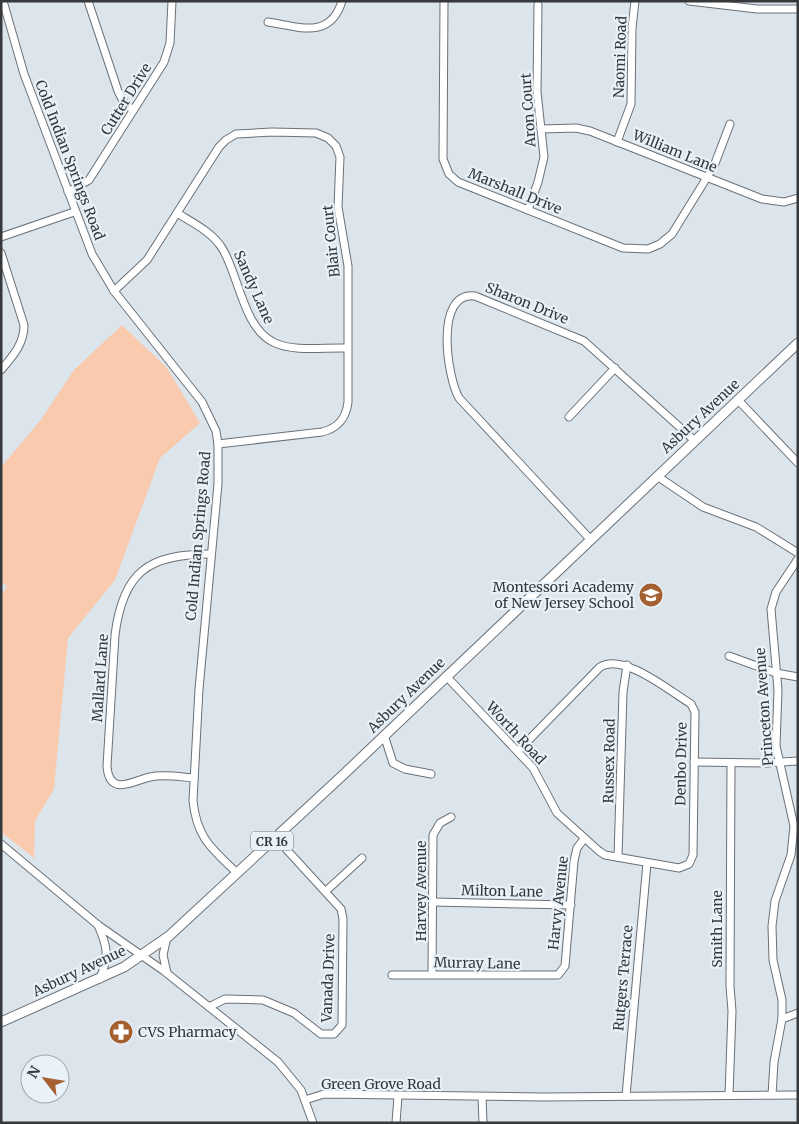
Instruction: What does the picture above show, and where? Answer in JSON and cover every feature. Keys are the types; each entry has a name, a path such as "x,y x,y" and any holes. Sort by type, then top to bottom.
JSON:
{"main road":[{"name":"Asbury Avenue","path":"1,1022 100,979 140,957 167,937 276,838 798,343"}],"street":[{"name":"Cold Indian Springs Road","path":"3,1 24,74 74,212 92,254 114,290 202,402 215,427 218,444 218,484 199,689 194,801 198,828 216,853 237,873"},
{"path":"88,1 118,91 123,100 133,110"},
{"name":"Cutter Drive","path":"68,192 89,180 168,55 172,1"},
{"path":"268,22 295,28 318,27 335,16 342,1"},
{"name":"Marshall Drive","path":"444,1 443,154 447,170 458,182 624,248 648,250 660,244 672,234 707,178 730,124"},
{"name":"Naomi Road","path":"617,142 631,104 632,28 635,1"},
{"path":"689,1 757,9 798,9"},
{"name":"Aron Court","path":"528,210 542,167 542,129 538,92 538,5"},
{"name":"William Lane","path":"542,129 581,129 769,201 784,202 798,198"},
{"name":"Blair Court","path":"114,290 147,260 219,147 231,136 253,133 316,133 328,138 336,146 340,157 338,207 348,266 347,410 337,426 322,432 218,444"},
{"path":"1,237 74,212"},
{"name":"Sandy Lane","path":"177,213 208,233 222,247 254,324 268,339 288,347 347,348"},
{"path":"1,253 24,325 24,334 18,348 1,370"},
{"name":"Sharon Drive","path":"590,539 458,398 451,381 449,364 450,312 457,300 465,296 475,296 577,337 615,368 694,440"},
{"path":"569,417 615,368"},
{"path":"738,400 798,463"},
{"path":"656,476 703,507 756,527 798,553"},
{"name":"Mallard Lane","path":"194,778 152,776 124,786 116,782 109,775 107,766 115,635 118,609 124,594 130,584 146,568 158,561 181,554 211,554"},
{"name":"Princeton Avenue","path":"772,1095 774,1062 782,1019 782,1000 773,960 772,926 775,901 794,855 794,820 776,746 778,705 771,609 776,592 798,559"},
{"path":"729,656 776,672 798,677"},
{"path":"518,751 600,667 610,662 627,665"},
{"name":"Denbo Drive","path":"627,665 694,708 693,855 689,864"},
{"name":"Russex Road","path":"618,857 623,692 627,665"},
{"name":"Worth Road","path":"446,676 537,772 548,800 556,813 584,838 605,854 683,868 689,864"},
{"path":"384,735 393,762 405,769 431,774"},
{"path":"694,762 780,763 798,761"},
{"name":"Smith Lane","path":"729,1095 732,1010 730,986 731,763"},
{"name":"Harvey Avenue","path":"432,974 433,835 440,823 451,817"},
{"name":"Vanada Drive","path":"208,1007 225,999 263,1000 294,1013 321,1034 330,1036 338,1032 342,1022 342,914 339,905 276,838"},
{"name":"Harvy Avenue","path":"561,972 565,966 575,856 584,838"},
{"name":"Green Grove Road","path":"1,844 98,925 166,974 278,1062 294,1080 305,1100 324,1094 482,1097 798,1095"},
{"path":"326,891 362,858"},
{"name":"Rutgers Terrace","path":"626,1096 647,862"},
{"name":"Milton Lane","path":"433,902 571,905"},
{"path":"98,925 106,943 108,956 100,979"},
{"path":"166,974 163,955 167,937"},
{"name":"Murray Lane","path":"392,974 545,976 561,972"},
{"path":"782,1019 798,1013"},
{"path":"396,1123 398,1096"},
{"path":"482,1097 483,1123"},
{"path":"305,1100 313,1123"}],"shaded area":[{"path":"122,325 167,368 200,423 160,458 115,580 68,638 54,789 35,821 34,858 1,832 1,596 7,586 1,582 1,467 40,421 74,370"}],"place":[{"name":"Montessori Academy of New Jersey School","path":"651,595"},
{"name":"CVS Pharmacy","path":"121,1032"}]}
